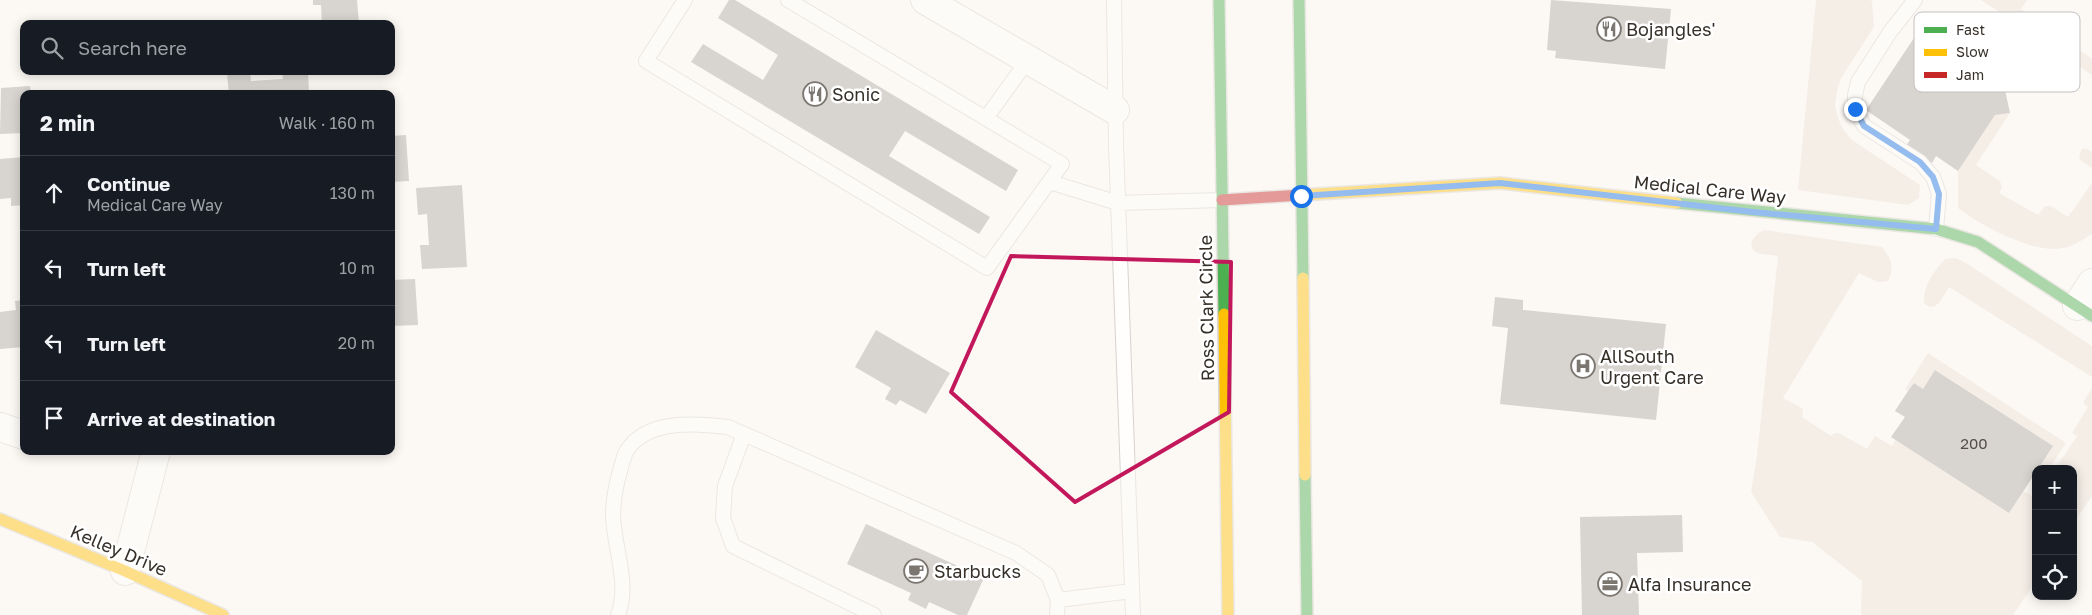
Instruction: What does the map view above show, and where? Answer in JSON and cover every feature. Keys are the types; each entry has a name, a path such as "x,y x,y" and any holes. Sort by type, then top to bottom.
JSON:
{"main road":[{"name":"Ross Clark Circle","path":"1219,0 1228,615"},
{"path":"1299,0 1307,615"},
{"name":"Medical Care Way","path":"1222,200 1500,183 1746,211 1936,229 1978,242 2084,311"},
{"name":"Kelley Drive","path":"0,519 125,571 223,615"}],"street":[{"path":"925,0 1115,110"},
{"path":"2084,311 2092,283"},
{"path":"0,427 20,434"},
{"path":"125,571 155,455"}],"lane":[{"path":"685,0 646,61 987,268 1062,164 788,0"},
{"path":"1114,0 1115,110 1133,615"},
{"path":"1915,0 1890,32 1858,82 1855,95 1855,109 1864,126 1920,162 1933,177 1939,194 1936,229"},
{"path":"986,118 1028,60"},
{"path":"1050,182 1118,203 1222,200"},
{"path":"618,615 622,592 613,516 617,482 626,452 640,437 670,425 700,423 728,427 1016,553 1048,575 1058,600 1057,615"},
{"path":"744,434 725,486 723,518 733,546 874,615"},
{"path":"1058,600 1132,591"}],"highlighted area":[{"path":"1011,256 1231,262 1229,412 1075,502 951,392"}],"shaded area":[{"path":"1816,0 1871,0 1872,2 1874,27 1841,78 1835,105 1843,129 1852,140 1920,185 1919,198 1908,205 1798,190"},
{"path":"1981,0 2027,0 2021,9 2025,12 1999,12"},
{"path":"2080,51 2092,59 2092,75 2080,67"},
{"path":"2010,113 1976,165 2000,181 2002,188 1999,193 2038,215 2045,206 2051,206 2068,217 2092,183 2092,234 2076,244 2057,249 2033,246 2005,236 1958,208 1958,171 1995,115"},
{"path":"2082,149 2092,152 2092,168 2080,160 2079,157"},
{"path":"1765,230 1882,247 1888,255 1892,267 1888,281 1878,282 1859,273 1783,398 1802,408 1802,417 1831,436 1839,433 1867,449 1875,436 1892,446 1896,439 2009,513 2023,491 2032,496 2032,587 2013,615 1861,615 1862,581 1812,542 1780,537 1751,492 1757,456 1778,256 1758,253 1754,250 1751,243 1752,240"},
{"path":"1956,258 2092,346 2092,377 1949,287 1936,306 1928,306 1924,303 1925,290 1933,273 1945,259"},
{"path":"1928,353 2066,443 2052,465 2040,465 2052,446 1936,370 1923,389 1914,383 1908,391 1905,389"},
{"path":"2092,388 2092,496 2077,518 2077,465 2058,465 2077,436 2072,433 2088,407 2084,404"}],"building":[{"path":"313,0 357,0 359,20 322,20 321,5 313,5"},
{"path":"729,0 735,0 1018,170 1006,191 905,131 889,156 990,217 979,234 691,62 703,44 763,80 778,55 718,18"},
{"name":"Bojangles'","path":"1551,0 1671,9 1665,69 1555,58 1556,51 1547,50"},
{"path":"1914,38 1914,92 2005,92 2010,113 1995,115 1958,171 1936,156 1932,163 1906,146 1910,140 1866,110"},
{"path":"227,75 250,75 251,81 283,79 282,75 308,75 309,90 229,90"},
{"path":"30,86 30,90 20,90 20,133 0,134 1,88"},
{"path":"406,135 409,181 395,182 395,136"},
{"path":"20,157 20,205 11,206 11,198 0,199 0,159"},
{"path":"462,185 467,267 422,269 420,245 429,245 427,214 418,215 416,188"},
{"path":"415,279 418,325 395,326 395,280"},
{"name":"AllSouth Urgent Care","path":"1495,297 1523,300 1523,310 1666,324 1656,420 1500,404 1508,328 1492,326"},
{"path":"20,300 20,347 0,349 0,312 16,310 15,301"},
{"path":"876,330 950,373 926,414 900,400 896,405 885,399 891,388 855,367"},
{"path":"1935,370 2053,446 2041,465 2032,465 2032,478 2009,513 1891,437 1905,417 1895,411 1908,391 1914,383 1923,389"},
{"name":"Alfa Insurance","path":"1682,515 1683,552 1637,553 1639,615 1582,615 1580,517"},
{"name":"Starbucks","path":"866,524 984,578 967,615 958,615 929,602 926,609 908,600 911,593 847,564"}],"traffic: fast":[{"path":"1219,0 1224,314"},
{"path":"1299,0 1303,278"},
{"path":"1677,203 1936,229 1978,242 2092,316"},
{"path":"1305,475 1307,615"}],"traffic: slow":[{"path":"1301,195 1500,183 1677,203"},
{"path":"1303,278 1305,475"},
{"path":"1224,314 1228,615"},
{"path":"0,519 125,571 223,615"}],"traffic: jam":[{"path":"1222,200 1301,195"}],"place":[{"name":"Bojangles'","path":"1609,29"},
{"name":"Sonic","path":"815,94"},
{"name":"AllSouth Urgent Care","path":"1583,366"},
{"name":"Starbucks","path":"916,571"},
{"name":"Alfa Insurance","path":"1610,584"}],"route":[{"path":"1301,196 1500,183 1753,212 1936,229 1939,194 1933,177 1920,162 1864,126 1855,109"}]}
